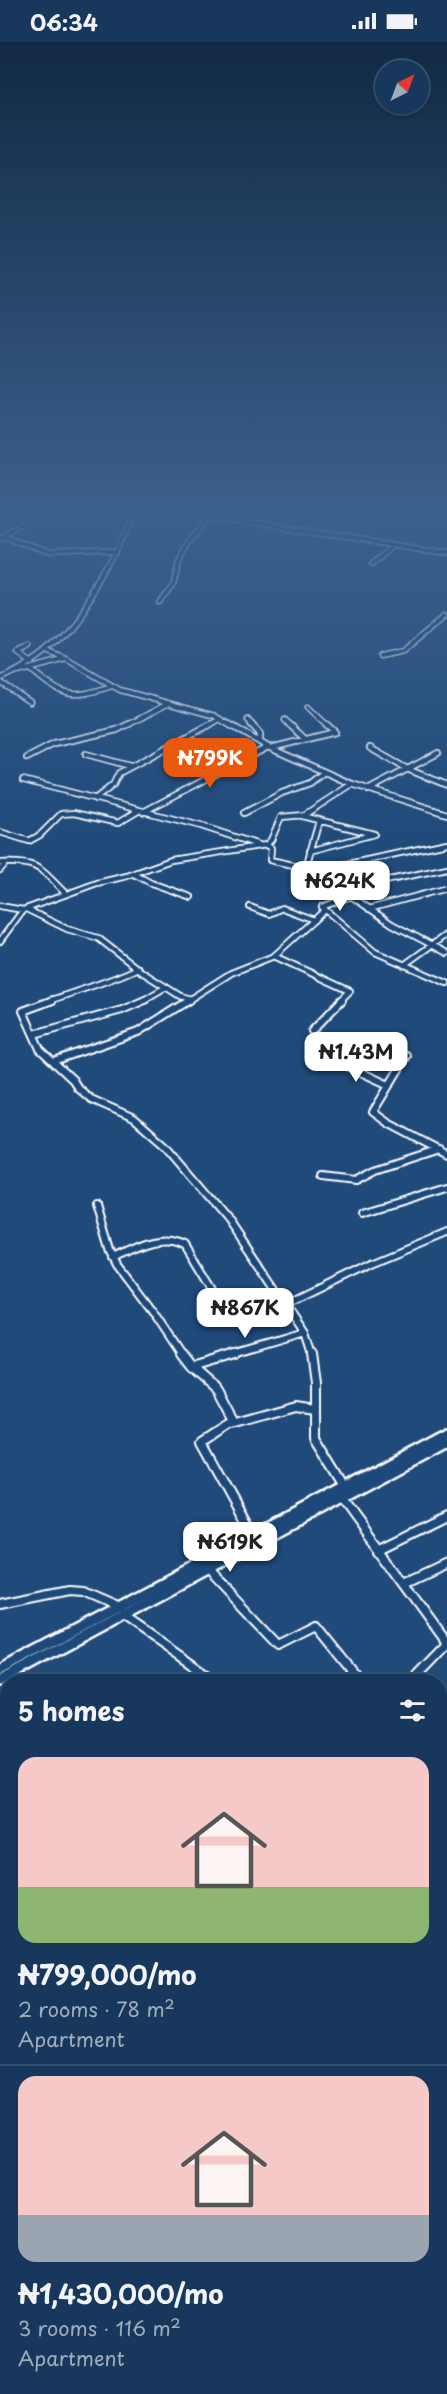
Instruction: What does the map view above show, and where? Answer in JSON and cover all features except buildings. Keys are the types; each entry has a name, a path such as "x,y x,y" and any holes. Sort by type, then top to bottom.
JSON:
{"street":[{"path":"0,681 18,672 47,651 76,620"},
{"path":"380,656 403,651 440,620"},
{"path":"30,647 18,653 32,663"},
{"path":"47,651 135,696 198,711 220,719 270,747 352,784 447,814"},
{"path":"18,672 66,659"},
{"path":"30,669 48,686 76,697 112,686"},
{"path":"0,681 30,702"},
{"path":"27,758 54,744 117,730 167,704"},
{"path":"0,832 25,842 31,842 61,814 74,813 118,823 270,747 335,732 308,707"},
{"path":"94,800 113,785 119,773 220,719"},
{"path":"248,720 260,734 260,742"},
{"path":"285,720 305,739"},
{"path":"370,748 407,769 447,785"},
{"path":"368,790 438,753"},
{"path":"86,754 130,766"},
{"path":"244,813 310,783 324,772"},
{"path":"23,780 94,800 185,820 264,845 271,848 270,860 320,871 347,889 351,896 369,909 447,953"},
{"path":"301,816 352,784"},
{"path":"0,941 25,910 66,894 97,883 134,874 171,860 264,845 271,840 281,816 301,816 374,835 310,851"},
{"path":"306,867 319,821"},
{"path":"320,871 447,843"},
{"path":"0,870 3,863 24,862 38,867 66,894"},
{"path":"347,889 447,868"},
{"path":"134,874 192,897"},
{"path":"369,909 447,888"},
{"path":"351,896 322,907 371,948 447,983"},
{"path":"0,906 25,910 67,929 98,938 166,987 190,999"},
{"path":"250,907 269,914 282,908 314,920"},
{"path":"54,1061 138,1032 231,974 274,956 325,910"},
{"path":"404,965 447,934"},
{"path":"274,956 350,990 312,1031"},
{"path":"138,968 108,982 95,984 23,1011 40,1049 73,1080 78,1088 92,1099 134,1118 165,1145 229,1220 305,1333 312,1351 315,1437 346,1486"},
{"path":"34,1034 138,1004 166,987"},
{"path":"407,1056 373,1112 388,1123 447,1154"},
{"path":"332,1059 389,1085"},
{"path":"323,1176 356,1180 375,1170 438,1149"},
{"path":"362,1213 447,1187"},
{"path":"97,1206 113,1257 154,1313 175,1347 191,1367 216,1389 233,1421 232,1424"},
{"path":"285,1305 372,1263 447,1232"},
{"path":"113,1257 158,1239 178,1240 185,1244 220,1302 227,1309 232,1310 280,1297"},
{"path":"191,1367 305,1333"},
{"path":"254,1535 202,1441 207,1436 232,1424 296,1406 315,1409"},
{"path":"0,1670 207,1570 244,1546 254,1535 447,1433"},
{"path":"12,1674 122,1611 244,1546 342,1499 447,1442"},
{"path":"342,1499 446,1642 418,1674"},
{"path":"378,1550 447,1516"},
{"path":"404,1583 447,1563"},
{"path":"207,1570 264,1626 278,1645 316,1626 354,1674"},
{"path":"0,1604 70,1590 83,1591 122,1611 206,1674"}]}
